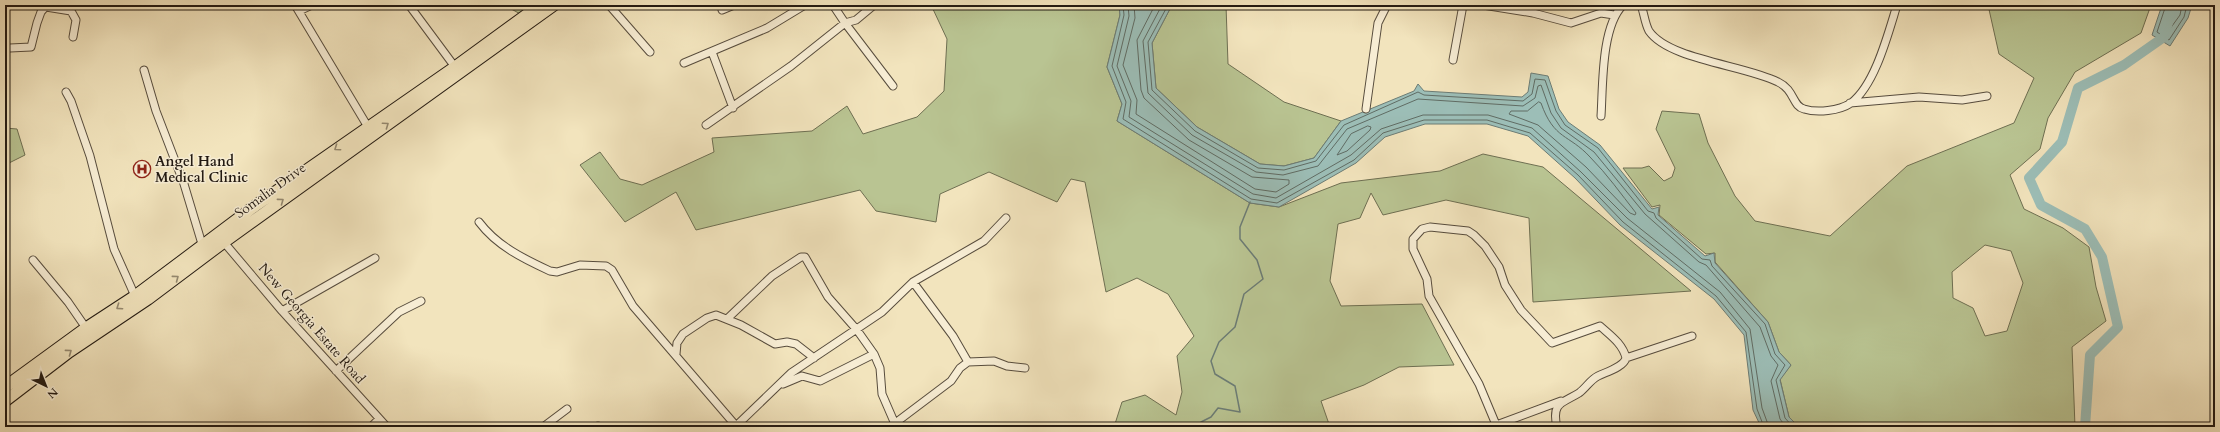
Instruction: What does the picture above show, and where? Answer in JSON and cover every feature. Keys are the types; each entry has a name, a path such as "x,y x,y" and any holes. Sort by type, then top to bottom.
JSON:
{"main road":[{"name":"Somalia Drive","path":"5,402 69,352 148,299 221,238 255,206 456,67 540,5"},
{"name":"Somalia Drive","path":"5,387 86,328 135,296 202,244 221,238 554,5"}],"street":[{"path":"312,5 297,8 368,127"},
{"path":"409,5 456,67"},
{"path":"609,5 650,52"},
{"path":"722,10 734,5"},
{"path":"684,63 767,28 804,5"},
{"path":"833,5 893,86"},
{"path":"706,126 733,108 845,23 856,20 874,5"},
{"path":"1366,109 1378,23 1387,5"},
{"path":"1453,60 1463,5"},
{"path":"1483,5 1533,13 1572,23 1601,13 1614,15"},
{"path":"1601,116 1602,75 1614,15 1623,5"},
{"path":"1641,5 1650,31 1678,51 1746,70 1777,81 1786,86 1792,92 1796,105 1805,110 1823,111 1850,103 1919,97 1962,100 1987,96"},
{"path":"1850,103 1869,83 1897,5"},
{"path":"10,48 31,47 39,18 47,6 72,11 76,20 73,37"},
{"path":"712,52 733,108"},
{"path":"144,70 156,111 181,177 202,244"},
{"path":"66,92 71,101 90,156 114,249 135,296"},
{"path":"479,222 488,234 505,248 550,271 557,272 580,265 606,266 612,270 633,306 737,426 791,373 857,330 894,301 913,282 984,241 1006,218"},
{"path":"1626,358 1625,352 1618,343 1600,326 1552,343 1517,304 1505,286 1499,268 1479,239 1468,231 1440,227 1422,229 1413,239 1412,244 1418,263 1427,278 1429,296 1479,384 1495,426 1561,401 1580,392 1596,377 1623,363 1626,358 1692,336"},
{"name":"New Georgia Estate Road","path":"221,238 282,311 387,427"},
{"path":"728,319 772,276 804,256 828,297 857,330 874,354 880,368 882,394 893,425 951,381 960,368 968,362 994,361 1007,366 1025,368"},
{"path":"282,311 375,258"},
{"path":"33,260 68,302 86,328"},
{"path":"913,282 953,336 968,362"},
{"path":"336,371 399,312 421,301"},
{"path":"676,354 679,338 707,318 716,315 728,319 775,344 787,342 796,344 814,358"},
{"path":"778,387 802,376 820,381 874,354"},
{"path":"1556,427 1555,415 1561,401"},
{"path":"543,427 567,409"},
{"path":"370,427 379,419"}],"green space":[{"path":"504,5 540,5 524,16"},
{"path":"934,5 1119,5 1120,15 1107,67 1122,104 1117,121 1250,203 1279,207 1341,183 1440,171 1483,154 1543,167 1691,291 1533,302 1529,218 1446,200 1383,215 1371,193 1360,218 1338,224 1330,281 1341,306 1422,304 1454,365 1399,367 1364,385 1321,401 1330,427 1114,427 1122,402 1145,395 1176,415 1182,392 1177,356 1194,336 1168,294 1137,278 1106,292 1085,182 1071,179 1057,202 989,172 940,194 936,222 876,211 860,190 696,230 676,192 625,222 580,165 600,152 620,179 642,185 714,152 712,138 812,131 847,106 863,134 917,117 944,91 947,39 932,7"},
{"path":"1172,5 1226,5 1228,64 1284,102 1341,121 1314,158 1284,166 1260,164 1197,127 1156,88 1152,43"},
{"path":"1988,5 2151,5 2141,33 2075,72 2048,118 2040,149 2010,175 2024,209 2063,228 2089,247 2096,287 2106,321 2072,347 2075,427 1799,427 1789,417 1780,379 1791,365 1779,352 1768,322 1715,262 1715,253 1706,254 1659,215 1660,205 1652,207 1623,168 1642,168 1649,166 1664,181 1672,177 1675,168 1656,129 1662,111 1699,114 1708,143 1735,196 1755,221 1830,236 1907,166 2014,123 2034,78 1999,54","holes":["1985,245 2011,251 2023,283 2007,331 1985,336 1973,308 1953,298 1952,272"]},
{"path":"5,128 17,129 25,155 5,165"}],"water":[{"path":"1119,5 1172,5 1152,43 1156,88 1197,127 1260,164 1284,166 1314,158 1341,121 1414,91 1418,84 1424,91 1522,97 1528,92 1531,73 1548,76 1559,109 1568,122 1600,145 1652,209 1659,207 1658,215 1705,256 1714,253 1715,263 1768,322 1779,352 1791,365 1780,380 1789,417 1799,427 1761,427 1753,410 1744,335 1714,299 1620,225 1575,178 1528,136 1487,124 1425,124 1385,137 1356,163 1279,207 1250,203 1117,121 1122,104 1107,67 1120,15"},
{"path":"2162,5 2192,5 2188,18 2170,46 2152,35"}],"waterway":[{"path":"2085,427 2090,355 2118,327 2102,257 2085,229 2041,205 2029,178 2062,142 2078,88 2124,65 2164,37 2173,5"},
{"path":"1199,427 1201,422 1211,417 1218,408 1240,412 1235,386 1215,374 1211,361 1219,342 1235,327 1244,294 1263,279 1257,260 1240,239 1240,227 1250,202"}],"place":[{"name":"Angel Hand Medical Clinic","path":"142,169"}]}
